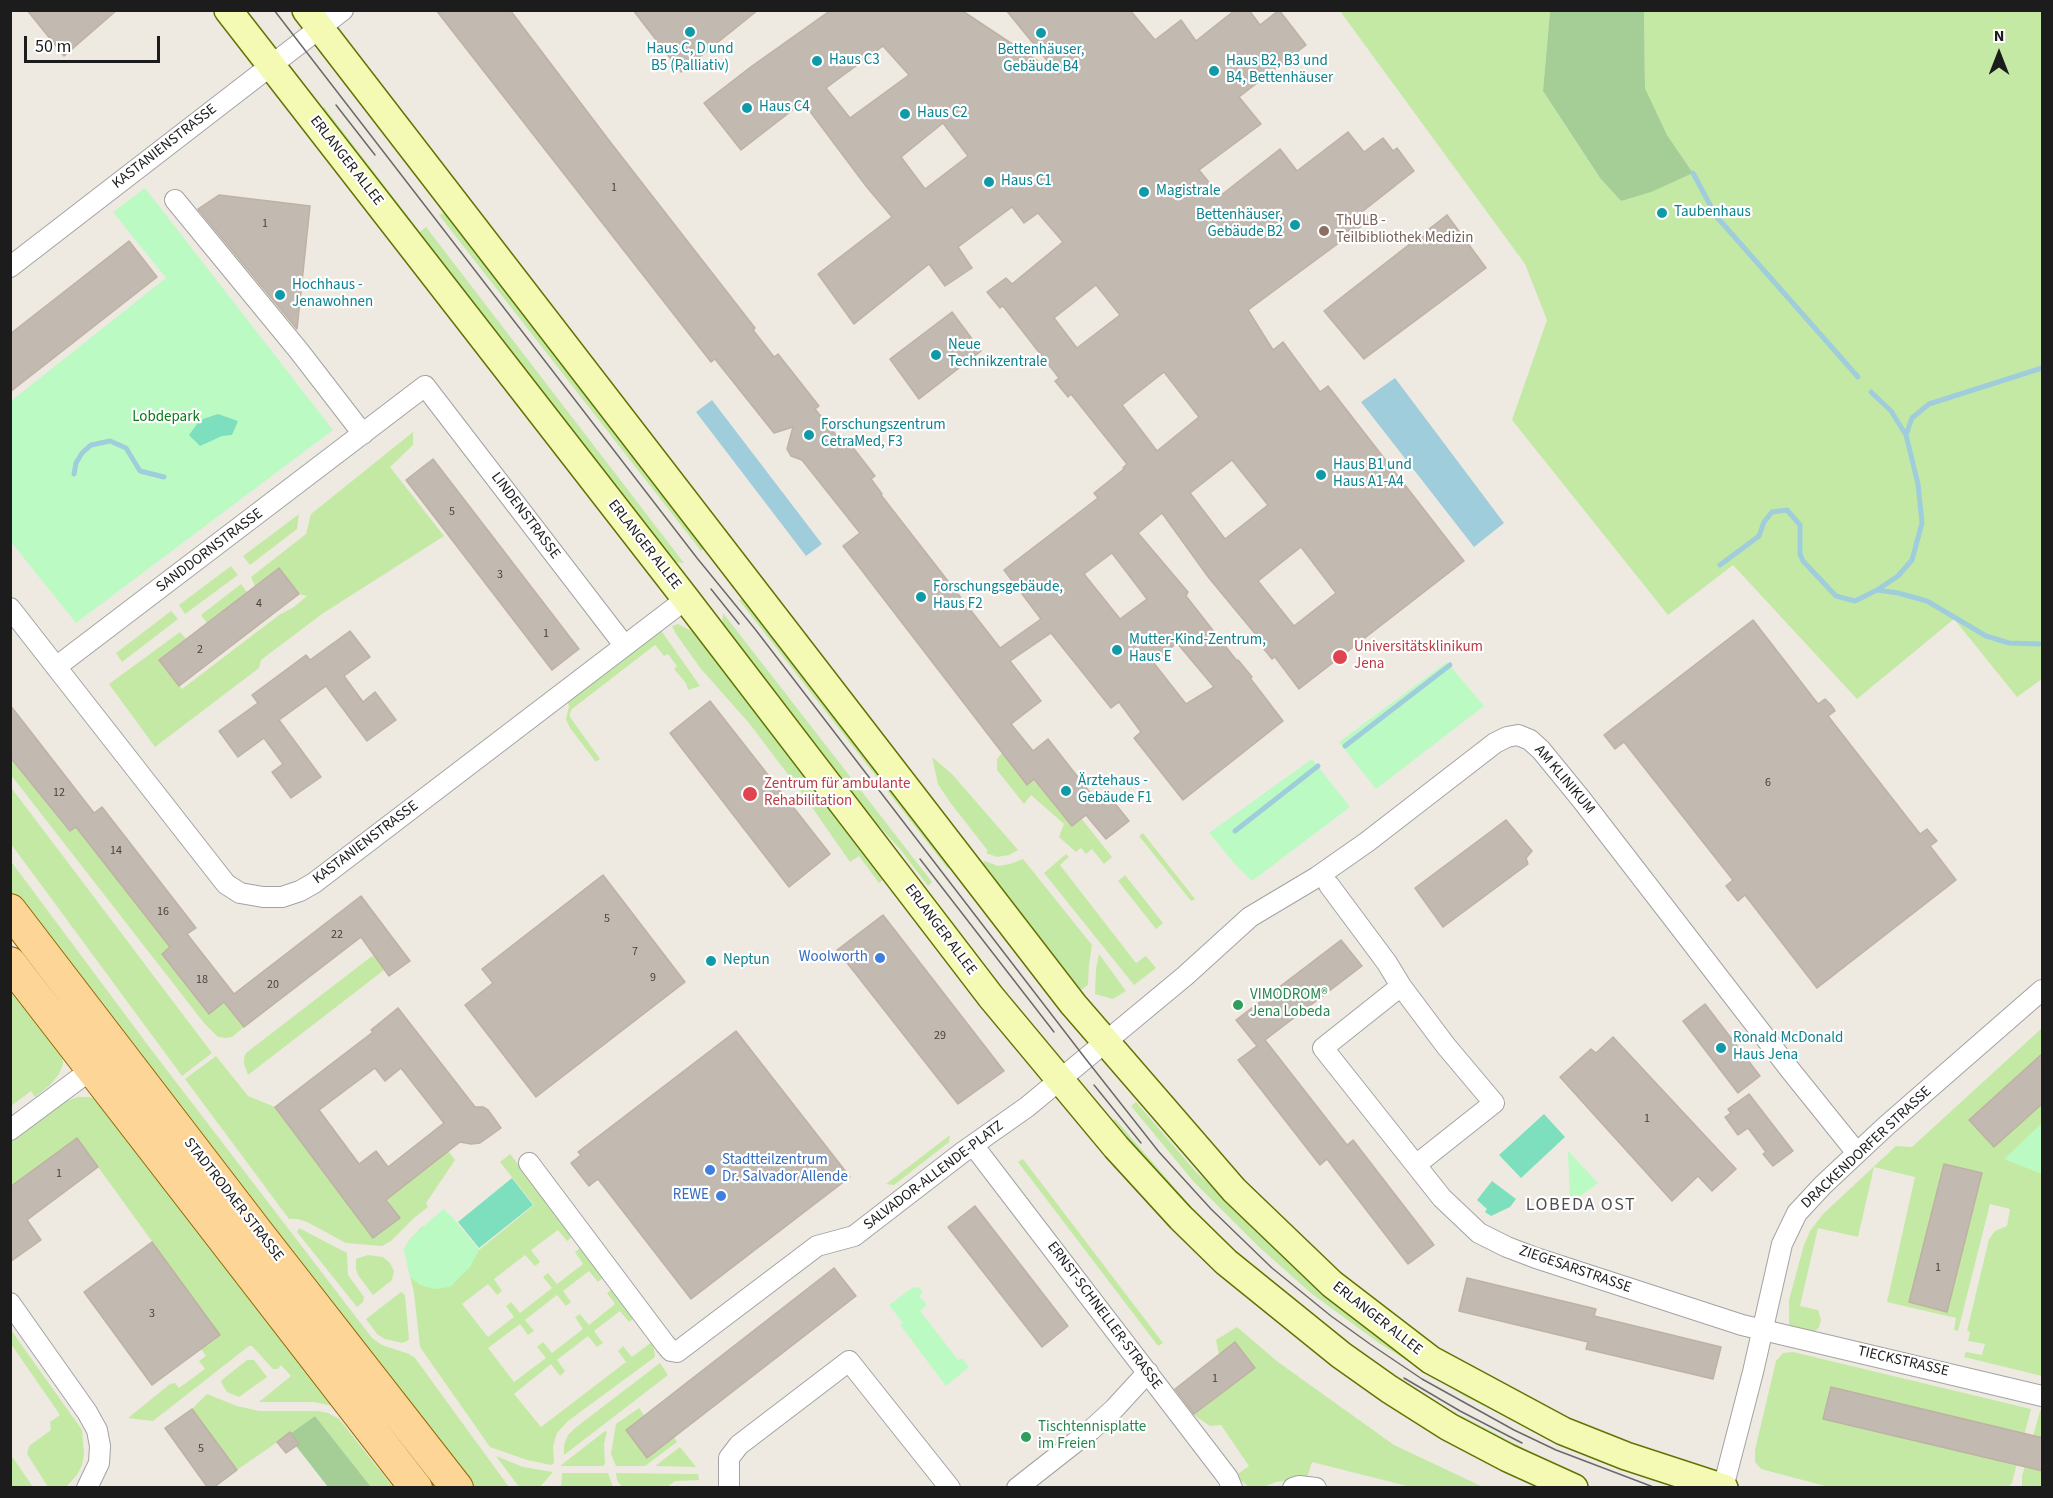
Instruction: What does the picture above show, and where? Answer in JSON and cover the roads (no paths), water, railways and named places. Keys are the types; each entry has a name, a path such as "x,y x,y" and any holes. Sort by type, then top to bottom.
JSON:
{"main road":[{"name":"ERLANGER ALLEE","path":"228,10 686,598 991,997 1101,1131 1181,1218 1226,1262 1295,1320 1389,1389 1449,1427 1508,1458 1574,1488"},
{"name":"ERLANGER ALLEE","path":"314,19 1073,1004 1234,1190 1332,1284 1431,1360 1563,1431 1626,1456 1723,1487"},
{"name":"STADTRODAER STRASSE","path":"10,910 457,1488"},
{"name":"STADTRODAER STRASSE","path":"10,963 416,1488"}],"street":[{"name":"KASTANIENSTRASSE","path":"10,267 272,65 314,19 343,10"},
{"path":"175,200 299,351 363,434"},
{"name":"SANDDORNSTRASSE","path":"56,667 425,386"},
{"name":"LINDENSTRASSE","path":"425,386 624,645"},
{"name":"KASTANIENSTRASSE","path":"10,608 226,884 240,893 263,897 282,897 314,883 686,598"},
{"name":"AM KLINIKUM","path":"1106,1042 1200,963 1250,917 1317,878 1496,743 1507,737 1518,735 1530,740 1541,750 1581,799 1857,1153"},
{"path":"1329,885 1446,1046 1494,1103 1417,1164"},
{"name":"ZIEGESARSTRASSE","path":"1401,986 1323,1048 1442,1198 1479,1233 1507,1247 1762,1330"},
{"name":"DRACKENDORFER STRASSE","path":"1723,1487 1778,1260 1788,1228 1810,1198 1857,1153 2043,990"},
{"path":"1059,1079 1106,1042"},
{"path":"10,1130 92,1069"},
{"name":"SALVADOR-ALLENDE-PLATZ","path":"529,1163 665,1344 671,1351 677,1352 817,1246 855,1236 1027,1107 1059,1079"},
{"name":"ERNST-SCHNELLER-STRASSE","path":"974,1146 1228,1478 1232,1488"},
{"path":"10,1303 87,1412 97,1430 100,1446 99,1463 87,1488"},
{"name":"TIECKSTRASSE","path":"1762,1330 2043,1395"},
{"path":"729,1488 729,1458 739,1445 849,1361 950,1488"},
{"path":"1017,1488 1091,1430 1148,1372"},
{"path":"1293,1488 1299,1486 1316,1488"}],"water":[{"path":"1395,378 1504,523 1474,547 1361,402"},
{"path":"712,400 822,544 806,556 696,412"}],"waterway":[{"path":"1693,173 1716,216 1858,377"},
{"path":"1877,590 1898,576 1912,560 1922,523 1918,484 1906,435 1912,418 1929,404 2042,368"},
{"path":"1871,392 1891,411 1906,435"},
{"path":"74,474 76,463 82,453 91,445 110,441 126,448 140,471 164,477"},
{"path":"1720,565 1759,536 1764,522 1772,512 1787,510 1800,525 1800,554 1803,561 1836,596 1855,601 1877,590 1898,593 1927,601 1986,636 2009,643 2039,644"},
{"path":"1345,746 1450,665"},
{"path":"1235,831 1318,766"}],"tram line":[{"path":"274,10 1085,1058 1159,1152 1211,1209 1272,1268 1331,1316 1422,1379 1514,1430 1556,1450 1656,1488"},
{"path":"336,105 375,155"},
{"path":"711,589 739,624"},
{"path":"920,859 1054,1032"},
{"path":"1094,1085 1141,1143"},
{"path":"1404,1378 1460,1411 1522,1443"}],"place":[{"name":"Haus C, D und B5 (Palliativ)","path":"690,32"},
{"name":"Bettenhäuser, Gebäude B4","path":"1041,33"},
{"name":"Haus C3","path":"817,61"},
{"name":"Haus B2, B3 und B4, Bettenhäuser","path":"1214,71"},
{"name":"Haus C4","path":"747,108"},
{"name":"Haus C2","path":"905,114"},
{"name":"Haus C1","path":"989,182"},
{"name":"Magistrale","path":"1144,192"},
{"name":"Taubenhaus","path":"1662,213"},
{"name":"Bettenhäuser, Gebäude B2","path":"1295,225"},
{"name":"ThULB - Teilbibliothek Medizin","path":"1324,231"},
{"name":"Hochhaus - Jenawohnen","path":"280,295"},
{"name":"Neue Technikzentrale","path":"936,355"},
{"name":"Forschungszentrum CetraMed, F3","path":"809,435"},
{"name":"Haus B1 und Haus A1-A4","path":"1321,475"},
{"name":"Forschungsgebäude, Haus F2","path":"921,597"},
{"name":"Mutter-Kind-Zentrum, Haus E","path":"1117,650"},
{"name":"Universitätsklinikum Jena","path":"1340,657"},
{"name":"Ärztehaus - Gebäude F1","path":"1066,791"},
{"name":"Zentrum für ambulante Rehabilitation","path":"750,794"},
{"name":"Woolworth","path":"880,958"},
{"name":"Neptun","path":"711,961"},
{"name":"VIMODROM® Jena Lobeda","path":"1238,1005"},
{"name":"Ronald McDonald Haus Jena","path":"1721,1048"},
{"name":"Stadtteilzentrum Dr. Salvador Allende","path":"710,1170"},
{"name":"REWE","path":"721,1196"},
{"name":"Tischtennisplatte im Freien","path":"1026,1437"}],"district":[{"name":"LOBEDA OST","path":"1581,1206"}],"park label":[{"name":"Lobdepark","path":"166,418"}]}
